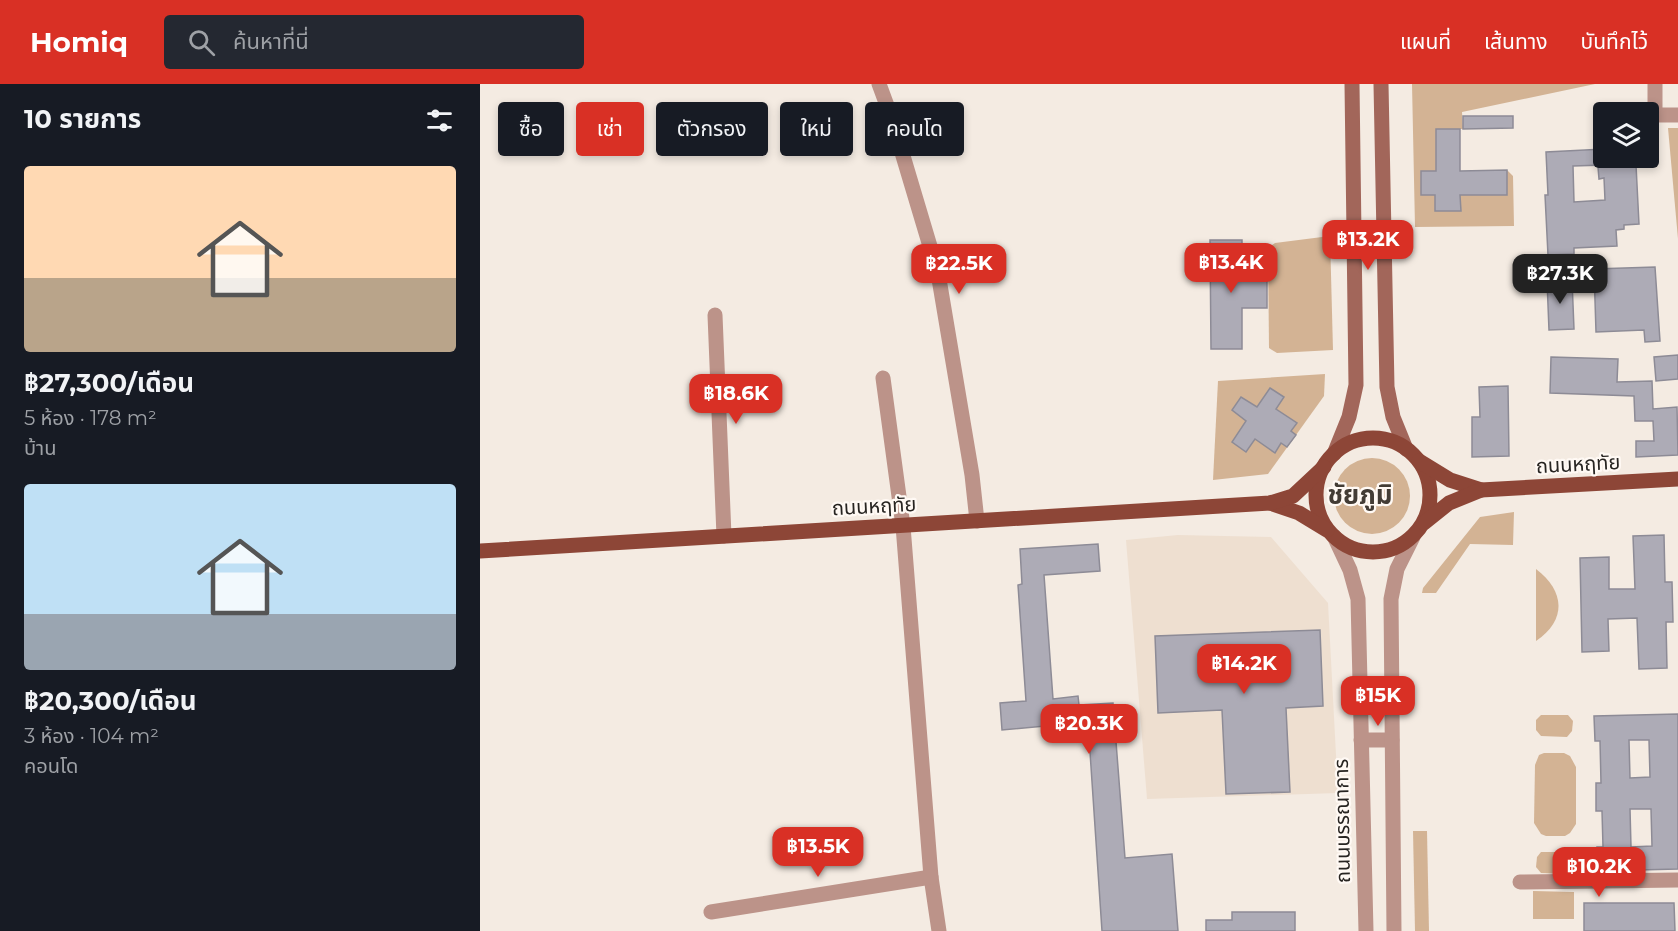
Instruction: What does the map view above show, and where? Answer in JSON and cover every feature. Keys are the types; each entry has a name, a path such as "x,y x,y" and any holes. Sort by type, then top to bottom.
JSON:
{"main road":[{"path":"1334,454 1361,439 1376,438 1391,441 1406,448 1418,460 1426,474 1430,491 1429,508 1423,524 1413,537 1397,548 1379,553 1360,551 1343,544 1332,534 1320,516 1316,498 1318,482 1324,467 1334,454 1349,417 1356,385 1352,84"},
{"path":"1381,84 1387,387 1393,417 1406,448"},
{"name":"ถนนหฤทัย","path":"1418,460 1450,480 1481,490"},
{"name":"ถนนหฤทัย","path":"480,551 1270,503 1293,496 1324,467"},
{"name":"ถนนหฤทัย","path":"1423,524 1449,503 1481,490 1678,479"},
{"name":"ถนนหฤทัย","path":"1270,503 1299,513 1332,534"}],"street":[{"path":"879,84 892,119 938,273 972,475 977,521"},
{"path":"1655,84 1655,115 1678,115"},
{"path":"715,315 724,536"},
{"path":"883,378 903,526 932,877 939,931"},
{"name":"ถนนบรรณาการ","path":"1332,534 1350,570 1358,599 1366,931"},
{"path":"1394,931 1390,599 1397,569 1413,537"},
{"path":"1361,740 1392,740"},
{"path":"711,912 932,877"},
{"path":"1520,882 1678,880"}],"shaded area":[{"path":"1412,84 1595,84 1462,112 1463,129 1437,129 1436,171 1421,171 1422,195 1435,195 1436,211 1460,211 1460,195 1507,195 1507,170 1513,176 1514,226 1415,227"},
{"path":"1668,128 1678,128 1678,239"},
{"path":"1330,236 1333,350 1277,353 1269,348 1268,248 1275,243"},
{"path":"1325,374 1324,396 1268,474 1213,480 1218,381"},
{"path":"1372,458 1386,461 1399,469 1407,482 1410,496 1407,510 1399,523 1386,531 1372,534 1358,531 1345,523 1337,510 1334,496 1337,482 1345,469 1358,461"},
{"path":"1514,512 1513,545 1470,544 1436,593 1422,593 1423,588 1480,517"},
{"path":"1178,535 1271,537 1328,603 1338,793 1147,799 1126,540"},
{"path":"1536,569 1553,587 1558,605 1553,624 1536,641"},
{"path":"1541,715 1568,715 1573,721 1572,731 1567,737 1541,736 1536,730 1536,720"},
{"path":"1564,753 1570,756 1576,767 1576,824 1565,836 1541,834 1534,823 1535,765 1539,755"},
{"path":"1413,831 1427,831 1429,931 1415,931"},
{"path":"1541,852 1568,852 1573,858 1573,868 1567,874 1541,873 1536,867 1537,857"},
{"path":"1533,891 1574,892 1574,919 1533,919"}],"building":[{"path":"1463,116 1513,116 1513,128 1463,129"},
{"path":"1436,129 1460,129 1460,171 1507,170 1507,195 1460,195 1461,211 1435,211 1435,195 1421,195 1421,171 1436,171"},
{"path":"1593,150 1593,165 1573,166 1574,202 1605,200 1604,178 1599,179 1598,168 1636,168 1639,224 1624,225 1624,229 1616,230 1617,246 1574,248 1574,254 1548,255 1545,195 1548,195 1546,152"},
{"path":"1210,240 1242,240 1242,277 1267,277 1267,308 1242,308 1242,349 1211,349"},
{"path":"1655,267 1660,341 1645,342 1644,330 1596,332 1594,269"},
{"path":"1547,280 1572,280 1574,329 1549,330"},
{"path":"1678,355 1678,379 1656,381 1654,357"},
{"path":"1551,357 1618,359 1617,382 1652,381 1653,409 1677,407 1678,455 1636,457 1636,441 1654,441 1653,421 1635,421 1634,396 1550,393"},
{"path":"1508,386 1509,456 1472,457 1472,417 1480,417 1479,387"},
{"path":"1270,388 1284,397 1276,409 1297,423 1291,431 1296,435 1287,447 1281,443 1275,453 1255,439 1246,452 1232,442 1246,421 1232,410 1241,397 1257,407"},
{"path":"1664,535 1665,582 1672,582 1673,622 1666,622 1667,668 1639,669 1637,618 1608,619 1609,651 1582,652 1580,558 1609,557 1609,589 1635,589 1633,536"},
{"path":"1098,544 1100,571 1044,575 1053,699 1078,696 1079,705 1113,703 1125,858 1172,854 1178,931 1102,931 1088,722 1002,730 1000,703 1026,701 1018,585 1022,584 1020,549"},
{"path":"1320,630 1323,706 1286,708 1290,792 1226,794 1222,710 1158,713 1155,636"},
{"path":"1678,714 1678,869 1598,871 1597,847 1603,847 1602,811 1596,811 1596,783 1601,783 1600,741 1595,741 1594,716","holes":["1629,740 1649,740 1650,777 1630,778","1630,809 1651,809 1652,846 1631,847"]},
{"path":"1584,903 1674,903 1675,931 1584,931"},
{"path":"1232,912 1295,912 1295,931 1206,931 1206,920 1232,920"}],"district":[{"name":"ชัยภูมิ","path":"1360,495"}]}
